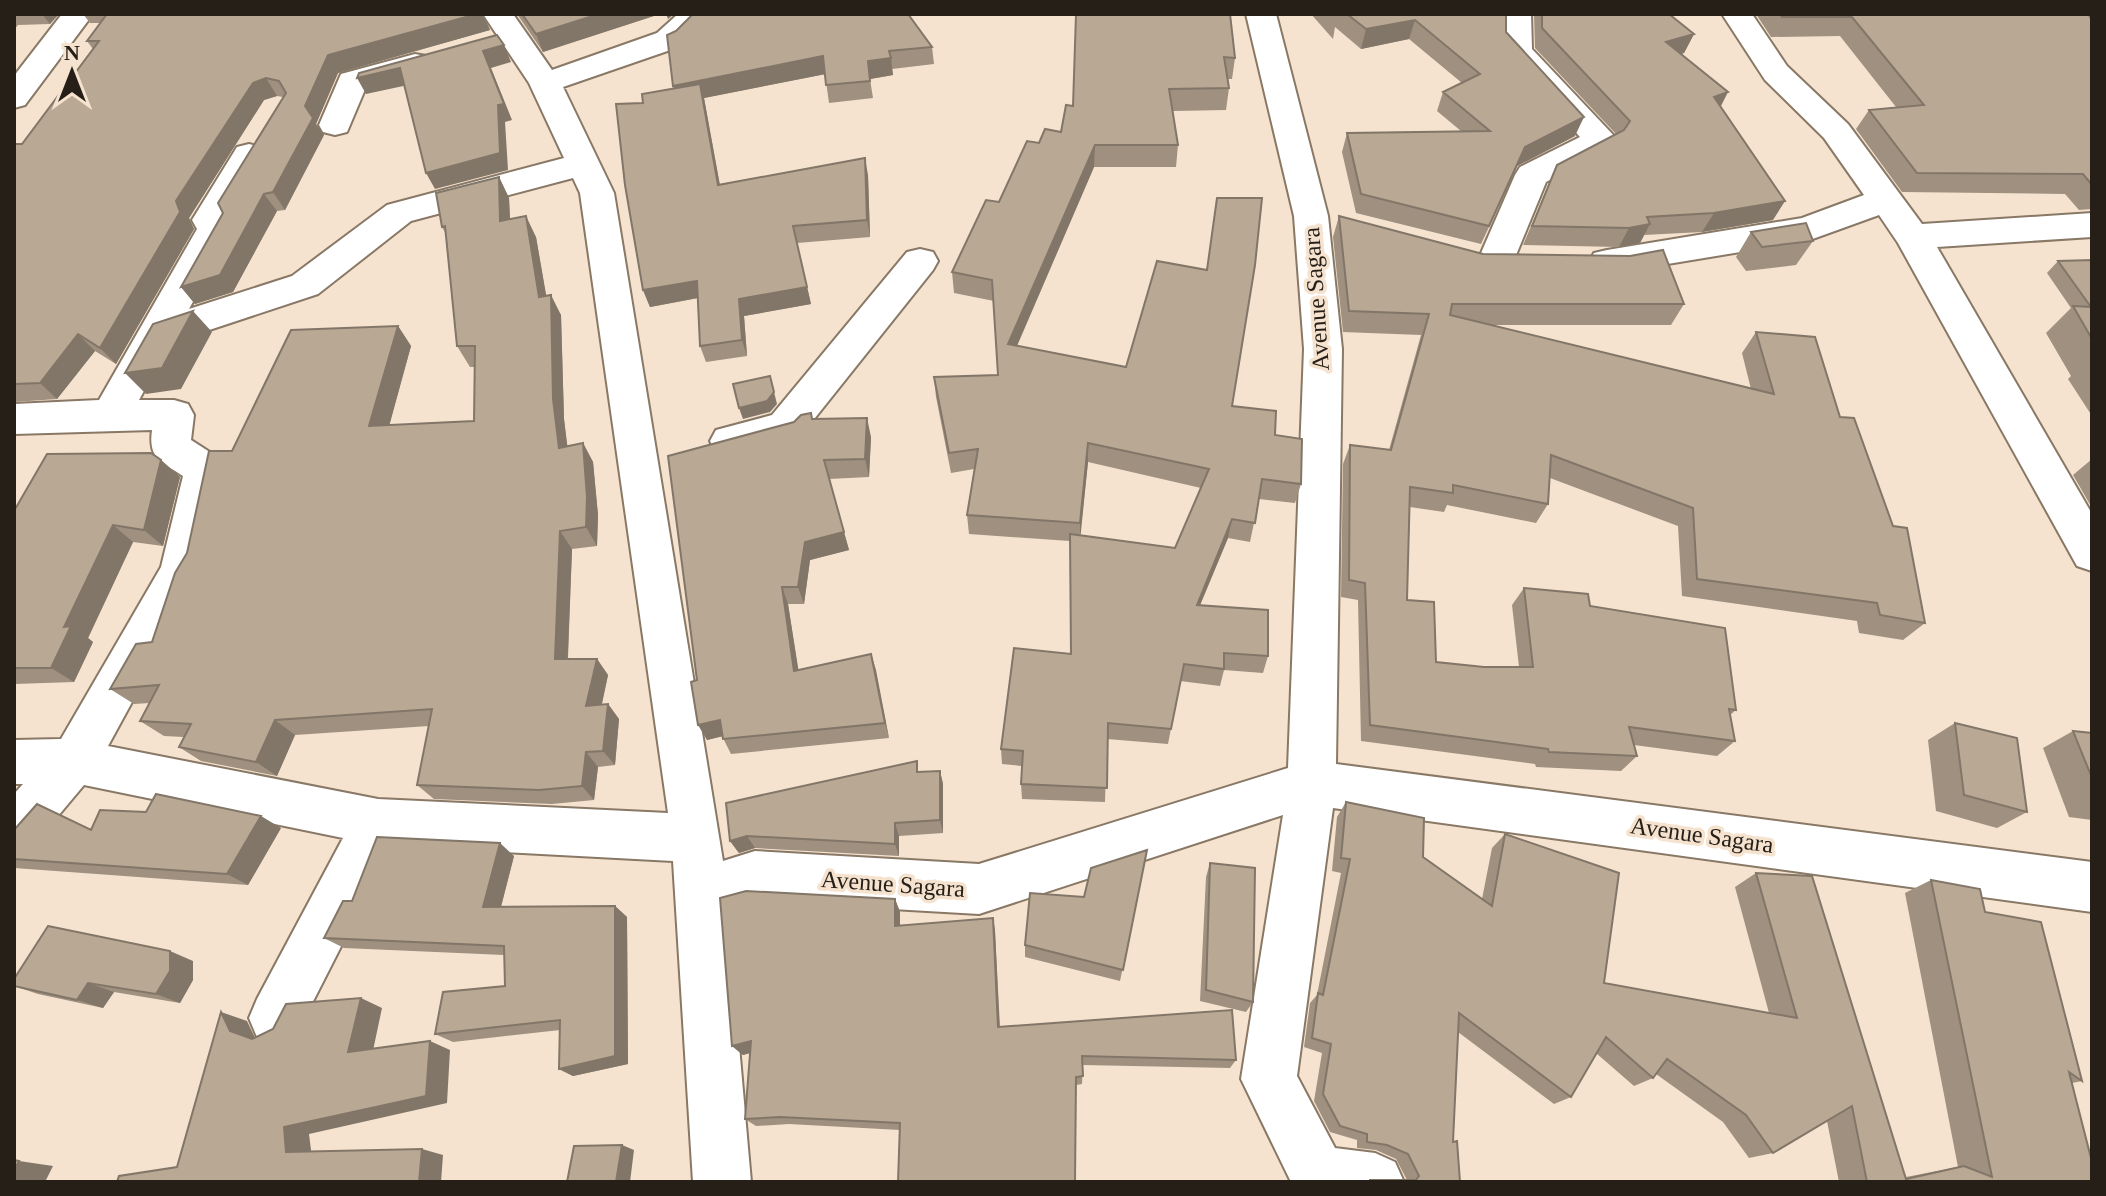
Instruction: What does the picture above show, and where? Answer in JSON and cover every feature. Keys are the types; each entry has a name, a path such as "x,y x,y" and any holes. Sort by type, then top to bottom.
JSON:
{"street":[{"path":"14,98 78,14"},
{"path":"545,83 668,40 696,14"},
{"name":"Avenue Sagara","path":"1261,14 1326,220 1312,783"},
{"path":"1459,256 1512,261 1532,175 1601,140 1517,51 1516,14"},
{"path":"1737,14 1776,73 1836,131 1913,237 2092,553"},
{"path":"498,31 545,83 597,193 668,458 722,1182"},
{"path":"335,125 352,81 440,56"},
{"path":"111,415 215,229 209,220 271,122"},
{"path":"157,333 305,285 399,213 584,164"},
{"path":"1573,261 1619,262 1807,229 1887,199"},
{"path":"1913,237 2092,225"},
{"path":"668,458 785,427 920,261"},
{"path":"14,419 174,415 170,447 205,469 182,570 74,761 14,830"},
{"path":"14,762 74,761 378,822 696,838"},
{"path":"1312,783 1269,1079 1318,1175 1375,1182"},
{"name":"Avenue Sagara","path":"701,892 755,876 979,889 1312,783 2092,887"},
{"path":"276,1018 378,822"}],"building":[{"path":"107,14 477,14 328,55 305,106 313,118 273,192 264,194 220,275 181,287 223,213 218,203 286,93 279,81 266,78 253,83 176,201 180,212 100,348 78,334 40,383 14,384 14,144 22,144 99,41 87,41"},
{"path":"522,14 599,14 536,34"},
{"path":"693,14 908,14 932,47 889,51 891,58 868,61 870,81 826,85 823,56 673,86 667,35 676,31"},
{"path":"1076,14 1230,14 1235,58 1224,57 1229,88 1169,89 1178,145 1095,145 1008,344 1126,367 1157,261 1207,270 1217,198 1262,198 1255,265 1232,406 1276,411 1275,435 1302,439 1301,484 1262,479 1255,523 1232,519 1197,605 1268,610 1268,656 1224,653 1224,669 1184,664 1171,729 1108,723 1107,788 1021,784 1023,751 1001,749 1014,648 1071,654 1070,534 1175,548 1209,469 1088,443 1080,523 967,515 978,449 949,453 934,377 998,375 992,280 952,272 986,200 999,202 1027,141 1039,143 1045,129 1061,132 1066,105 1073,106"},
{"path":"1347,14 1506,14 1506,32 1584,117 1525,147 1489,226 1361,194 1347,133 1490,131 1443,92 1480,74 1415,20 1366,29"},
{"path":"1542,14 1669,14 1694,34 1666,42 1728,92 1714,97 1785,201 1714,213 1647,217 1650,224 1629,228 1532,226 1557,165 1624,130 1630,121 1542,28"},
{"path":"1780,14 2088,14 2092,20 2092,185 2083,174 1917,173 1869,110 1924,105 1852,17 1782,17"},
{"path":"497,35 504,45 483,51 504,104 498,105 500,153 426,173 400,68 357,78 359,73"},
{"path":"700,84 718,185 865,158 867,220 793,226 807,287 739,299 742,340 700,346 697,281 643,290 625,185 616,104 643,103 642,94"},
{"path":"499,177 500,221 526,216 539,297 551,295 553,399 559,448 583,443 586,527 560,531 555,659 597,659 586,706 608,704 603,751 586,752 582,786 539,790 417,785 432,709 275,720 256,762 179,747 191,724 140,721 159,685 110,689 136,644 152,642 175,573 187,553 209,451 232,451 291,330 398,326 369,426 474,421 475,346 457,346 445,226 442,227 436,193"},
{"path":"1339,216 1483,254 1630,256 1663,250 1684,304 1452,304 1450,315 1774,394 1756,332 1815,337 1840,417 1854,418 1893,526 1907,528 1925,623 1880,615 1877,603 1697,579 1693,508 1551,455 1548,504 1453,485 1453,493 1410,487 1407,600 1434,602 1436,662 1484,667 1533,667 1524,588 1588,594 1590,606 1725,628 1736,710 1729,709 1735,741 1629,727 1637,756 1549,752 1548,749 1370,725 1365,583 1349,580 1350,445 1391,450 1429,314 1349,311"},
{"path":"1806,223 1813,241 1762,247 1751,232"},
{"path":"2092,260 2092,307 2091,307 2058,261"},
{"path":"2073,306 2092,307 2092,339"},
{"path":"193,311 162,368 125,373 153,324"},
{"path":"770,376 774,392 767,401 739,408 733,384"},
{"path":"811,413 812,419 867,418 865,459 824,460 844,532 805,542 798,587 782,587 794,671 871,654 885,723 723,739 720,720 698,725 691,682 697,680 668,456 794,422 801,415"},
{"path":"151,453 161,460 144,530 113,525 64,627 71,626 51,668 14,668 14,511 47,454"},
{"path":"1955,723 2017,738 2027,812 1964,795"},
{"path":"2073,731 2092,733 2092,778"},
{"path":"917,761 917,772 940,771 940,820 895,823 895,844 747,836 730,841 726,803"},
{"path":"156,794 261,816 227,874 14,859 14,830 37,804 91,830 100,810 146,812"},
{"path":"1346,802 1424,818 1423,857 1492,906 1505,834 1619,873 1604,983 1797,1018 1756,873 1812,876 1906,1179 1964,1166 1992,1177 1931,880 1980,889 1985,912 2041,922 2082,1081 2069,1072 2092,1162 2092,1182 1867,1182 1852,1106 1773,1153 1746,1115 1667,1059 1653,1078 1606,1037 1571,1097 1459,1013 1453,1142 1457,1141 1460,1182 1370,1182 1416,1180 1419,1176 1408,1154 1387,1145 1367,1142 1367,1134 1340,1126 1323,1094 1331,1044 1312,1038 1318,993 1323,995 1350,859 1341,858"},
{"path":"377,837 500,843 483,907 615,906 615,1056 559,1069 560,1020 435,1034 443,992 505,986 504,946 324,938 343,901 352,901"},
{"path":"1147,850 1123,970 1025,945 1030,893 1084,897 1091,868"},
{"path":"1210,863 1255,868 1253,1002 1206,990"},
{"path":"746,891 895,899 895,926 993,918 998,1027 1232,1010 1236,1060 1082,1056 1083,1076 1076,1077 1075,1182 898,1182 900,1123 780,1117 745,1119 751,1041 732,1046 720,898"},
{"path":"48,926 170,951 170,971 156,994 88,983 77,1000 14,986 14,979"},
{"path":"361,998 348,1052 430,1041 426,1096 284,1127 286,1152 422,1149 419,1182 117,1182 119,1176 177,1167 221,1012 230,1031 252,1039 273,1029 286,1004"},
{"path":"622,1145 616,1182 567,1182 574,1146"}]}
